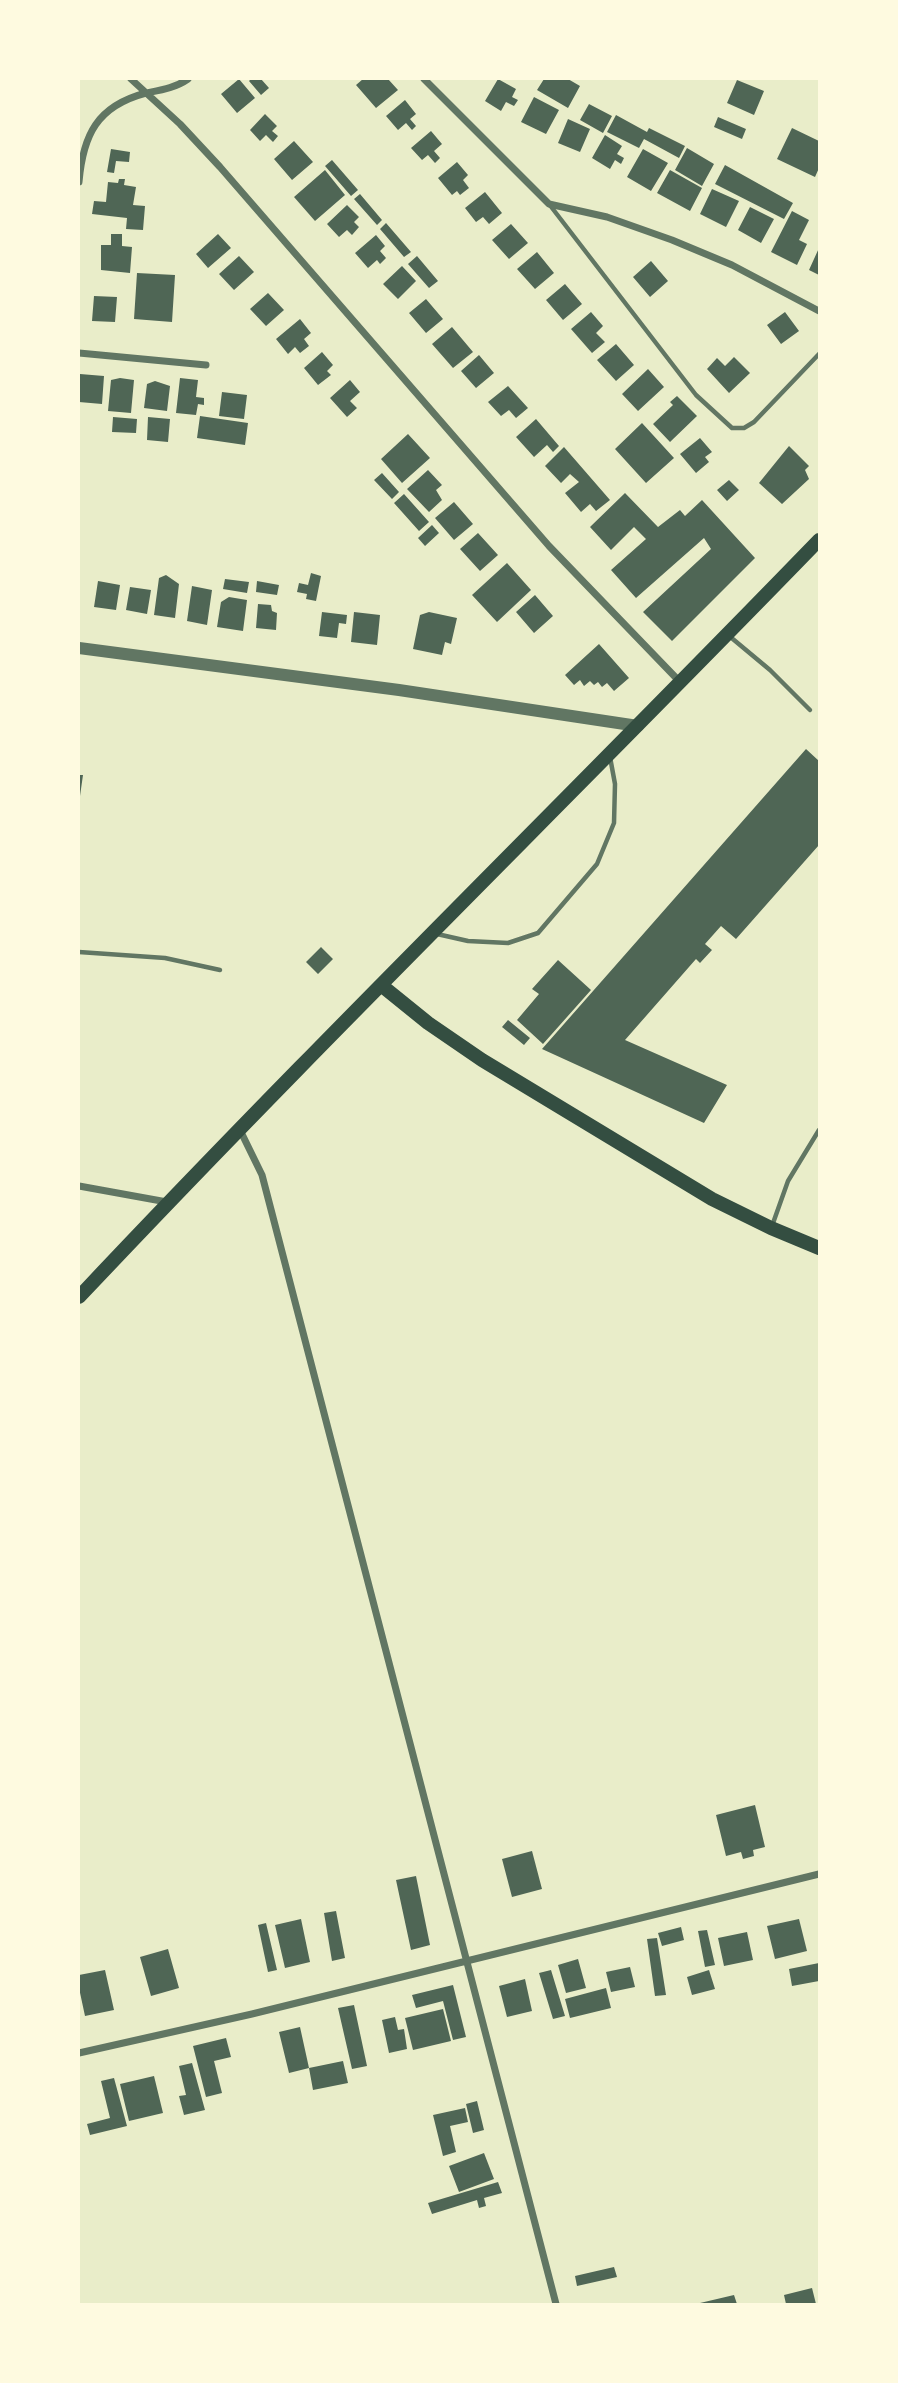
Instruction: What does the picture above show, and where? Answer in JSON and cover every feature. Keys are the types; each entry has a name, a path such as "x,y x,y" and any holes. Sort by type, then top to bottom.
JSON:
{"main road":[{"path":"79,1297 240,1128 819,540"},
{"path":"381,985 428,1023 482,1060 712,1199 819,1248"}],"street":[{"path":"131,79 180,124 220,167 549,546 681,683"},
{"path":"79,182 86,139 92,127 106,112 146,93 159,92 188,79"},
{"path":"424,79 548,204 607,218 672,240 732,265 819,311"},
{"path":"79,353 206,365"},
{"path":"79,648 399,690 638,726"},
{"path":"240,1128 262,1175 556,2304"},
{"path":"79,1186 168,1203"},
{"path":"79,2053 252,2014 819,1874"}],"lane":[{"path":"548,204 696,395 732,428 744,428 754,422 819,354"},
{"path":"728,635 770,670 810,710"},
{"path":"432,933 468,941 508,943 538,933 597,864 614,823 615,784 609,754"},
{"path":"79,952 165,958 220,970"},
{"path":"771,1228 788,1181 819,1130"}],"building":[{"path":"239,79 255,98 237,113 221,94"},
{"path":"261,79 269,88 261,95 249,81"},
{"path":"363,79 388,79 398,90 376,108 356,85"},
{"path":"498,79 516,89 512,97 518,100 514,106 506,102 501,111 485,101"},
{"path":"544,79 568,79 580,86 568,108 537,90"},
{"path":"737,80 764,91 754,115 727,103"},
{"path":"534,97 559,110 546,134 521,122"},
{"path":"405,100 416,114 410,119 416,126 412,130 406,123 398,130 386,116"},
{"path":"589,104 612,116 603,133 580,120"},
{"path":"265,114 277,126 272,131 278,136 273,142 266,135 260,141 250,130"},
{"path":"616,115 647,132 649,128 685,146 679,158 644,139 639,148 607,132"},
{"path":"718,117 746,129 742,139 714,127"},
{"path":"568,119 590,129 580,152 558,143"},
{"path":"792,128 819,141 819,168 815,177 777,159"},
{"path":"431,131 442,144 434,151 440,158 435,163 428,155 422,160 411,148"},
{"path":"605,135 622,146 617,154 624,158 621,164 615,160 610,169 592,158"},
{"path":"294,141 313,162 292,180 274,159"},
{"path":"687,148 714,164 702,186 675,170"},
{"path":"111,149 130,152 129,162 116,161 114,173 107,172"},
{"path":"643,149 668,163 651,191 627,177"},
{"path":"332,160 358,190 351,196 325,166"},
{"path":"457,162 468,175 463,180 469,188 460,195 457,191 452,195 438,178"},
{"path":"725,165 793,203 784,219 715,184"},
{"path":"325,170 345,195 315,221 294,197"},
{"path":"670,170 702,188 690,211 657,193"},
{"path":"119,179 125,179 124,185 136,187 133,205 145,206 143,230 126,229 127,218 92,214 94,201 106,202 108,182 118,183"},
{"path":"712,189 739,201 726,227 700,214"},
{"path":"485,192 502,213 489,224 483,217 476,222 465,208"},
{"path":"360,194 382,220 377,225 354,199"},
{"path":"347,205 359,217 354,222 359,227 352,235 347,230 339,237 327,224"},
{"path":"750,207 774,219 761,243 738,230"},
{"path":"792,211 809,220 799,240 807,244 797,265 771,252"},
{"path":"386,223 411,252 404,257 380,229"},
{"path":"511,224 528,243 509,259 492,240"},
{"path":"111,234 122,234 122,246 132,247 130,273 101,270 101,245 111,245"},
{"path":"218,234 231,248 208,268 196,254"},
{"path":"376,235 385,246 380,251 386,258 380,264 377,260 368,268 355,253"},
{"path":"819,248 819,275 809,270"},
{"path":"537,252 554,273 535,289 517,269"},
{"path":"239,256 254,272 234,290 219,274"},
{"path":"417,256 438,281 429,288 408,264"},
{"path":"651,261 668,281 650,297 633,277"},
{"path":"402,266 416,281 398,299 383,284"},
{"path":"137,273 175,275 172,322 134,319"},
{"path":"565,284 582,304 563,320 546,300"},
{"path":"268,293 284,310 266,326 250,309"},
{"path":"94,296 117,297 115,322 92,321"},
{"path":"426,299 443,319 426,333 409,313"},
{"path":"591,312 603,326 596,333 605,342 592,353 571,329"},
{"path":"785,312 799,331 781,344 767,325"},
{"path":"300,319 311,333 304,339 309,346 300,353 295,347 288,354 276,339"},
{"path":"452,327 473,352 453,368 432,344"},
{"path":"616,344 634,365 616,381 597,360"},
{"path":"322,352 333,365 327,371 331,375 318,385 304,368"},
{"path":"479,355 494,373 476,388 461,371"},
{"path":"734,357 750,373 729,393 707,369 717,358 725,366"},
{"path":"648,369 664,387 638,411 622,394"},
{"path":"80,374 104,376 102,404 79,402"},
{"path":"180,378 198,380 196,397 204,398 204,405 198,404 196,415 176,413"},
{"path":"111,380 134,380 131,413 108,411"},
{"path":"350,380 360,392 350,401 357,408 347,417 330,398"},
{"path":"155,381 170,386 167,411 144,408 147,384"},
{"path":"508,386 528,408 516,418 509,410 501,416 488,402"},
{"path":"222,392 247,395 244,419 219,416"},
{"path":"677,396 697,416 670,442 653,424 673,405 670,402"},
{"path":"200,416 248,423 245,445 197,438"},
{"path":"113,417 137,419 136,433 112,432"},
{"path":"148,417 170,419 168,442 147,440"},
{"path":"536,419 559,446 553,452 547,445 534,457 516,437"},
{"path":"642,423 674,458 646,483 615,449"},
{"path":"408,434 430,458 402,483 381,459"},
{"path":"700,438 712,452 705,457 709,462 696,473 680,454"},
{"path":"789,446 809,466 805,470 809,479 782,504 759,483"},
{"path":"564,447 610,500 596,511 590,504 581,512 565,493 579,482 570,474 561,483 545,466"},
{"path":"428,470 442,485 436,490 442,500 429,512 407,489"},
{"path":"382,473 399,492 392,499 374,480"},
{"path":"729,480 739,490 727,501 717,490"},
{"path":"625,493 658,527 680,510 685,516 702,500 755,558 672,641 643,612 711,549 704,538 636,598 611,570 646,539 634,527 611,550 590,527"},
{"path":"404,494 429,522 419,531 394,503"},
{"path":"454,502 473,524 454,540 435,518"},
{"path":"432,525 439,533 425,546 418,538"},
{"path":"478,533 498,555 480,571 460,549"},
{"path":"507,563 531,590 497,622 472,595"},
{"path":"311,573 321,576 316,601 306,599 307,594 297,592 299,583 308,585"},
{"path":"166,575 179,584 175,618 154,615 159,578"},
{"path":"225,579 249,582 247,593 223,589"},
{"path":"98,581 120,585 116,610 94,607"},
{"path":"257,581 279,585 277,595 256,592"},
{"path":"192,586 212,590 207,625 187,621"},
{"path":"130,587 151,590 147,614 126,610"},
{"path":"535,595 553,616 534,633 516,612"},
{"path":"229,597 247,600 243,631 217,627 221,602"},
{"path":"258,604 271,605 272,611 277,613 276,630 256,628"},
{"path":"322,612 347,615 346,624 339,623 337,638 319,636"},
{"path":"354,612 380,615 377,645 351,642"},
{"path":"429,612 457,618 451,644 445,642 442,655 413,649 420,615"},
{"path":"599,644 629,678 614,691 607,683 602,687 598,682 594,685 590,681 584,686 580,680 574,685 565,675"},
{"path":"806,749 819,761 819,845 736,939 721,926 705,944 712,950 700,963 696,959 625,1040 727,1085 704,1123 542,1049"},
{"path":"79,775 83,775 80,796 79,796"},
{"path":"321,947 333,959 318,974 306,962"},
{"path":"558,960 591,990 543,1044 517,1020 539,994 532,989"},
{"path":"508,1020 530,1038 524,1045 502,1027"},
{"path":"755,1805 765,1847 753,1850 754,1856 743,1859 741,1852 726,1856 716,1815"},
{"path":"532,1851 542,1889 512,1897 502,1859"},
{"path":"416,1876 430,1945 411,1950 396,1880"},
{"path":"336,1911 345,1958 332,1961 324,1913"},
{"path":"301,1919 310,1962 285,1968 275,1925"},
{"path":"799,1919 807,1951 775,1959 767,1926"},
{"path":"266,1923 277,1970 268,1972 258,1925"},
{"path":"681,1927 684,1940 662,1946 658,1933"},
{"path":"707,1930 715,1965 705,1967 698,1931"},
{"path":"747,1932 753,1960 724,1966 718,1938"},
{"path":"657,1938 666,1995 655,1996 647,1939"},
{"path":"168,1949 179,1988 151,1996 140,1957"},
{"path":"578,1959 586,1988 566,1993 558,1965"},
{"path":"819,1963 819,1981 792,1986 789,1969"},
{"path":"630,1967 635,1987 611,1992 606,1972"},
{"path":"105,1970 114,2010 85,2016 79,1975"},
{"path":"551,1970 565,2016 553,2019 539,1973"},
{"path":"709,1970 715,1989 692,1995 687,1977"},
{"path":"525,1979 532,2011 507,2017 499,1986"},
{"path":"453,1985 466,2037 453,2040 443,2001 416,2008 412,1995"},
{"path":"606,1988 611,2008 570,2018 565,1999"},
{"path":"354,2005 367,2066 352,2069 338,2008"},
{"path":"443,2009 451,2041 413,2050 405,2018"},
{"path":"395,2017 398,2030 404,2029 407,2049 389,2053 382,2020"},
{"path":"300,2027 309,2068 289,2073 279,2032"},
{"path":"226,2038 231,2057 214,2061 222,2093 206,2097 193,2046"},
{"path":"343,2061 348,2083 313,2090 309,2068"},
{"path":"192,2063 205,2110 184,2115 179,2096 186,2095 179,2066"},
{"path":"154,2076 163,2113 129,2121 120,2084"},
{"path":"114,2078 127,2126 90,2135 87,2124 110,2118 101,2081"},
{"path":"477,2101 484,2130 473,2133 466,2104"},
{"path":"465,2108 468,2122 450,2126 456,2152 443,2156 433,2115"},
{"path":"484,2153 494,2179 459,2192 449,2166"},
{"path":"498,2182 502,2193 484,2198 486,2206 479,2208 477,2200 432,2214 428,2203"},
{"path":"614,2267 617,2277 577,2286 575,2276"},
{"path":"812,2288 816,2304 786,2304 784,2295"},
{"path":"734,2295 737,2304 700,2304 700,2303"}]}
